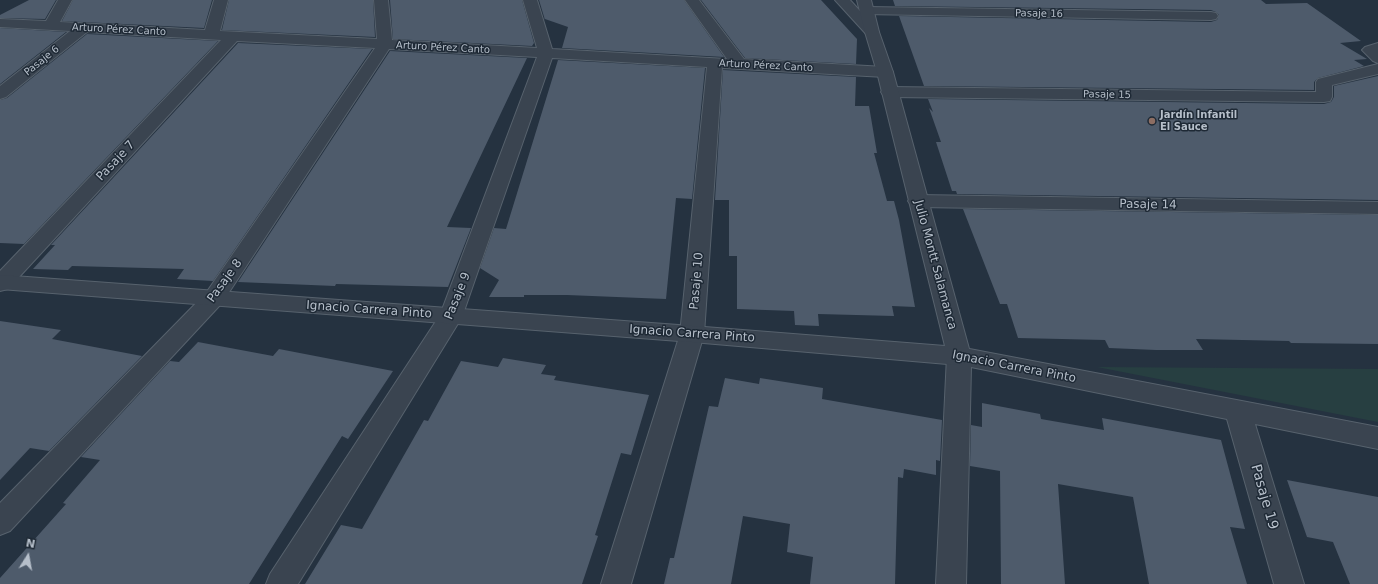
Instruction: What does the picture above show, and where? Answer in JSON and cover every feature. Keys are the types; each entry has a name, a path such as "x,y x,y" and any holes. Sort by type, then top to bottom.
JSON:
{"street":[{"name":"Pasaje 6","path":"50,26 66,0"},
{"path":"211,35 221,0"},
{"path":"381,0 385,44"},
{"path":"530,0 546,54"},
{"path":"692,0 739,64"},
{"path":"842,0 872,32"},
{"name":"Julio Montt Salamanca","path":"866,6 872,32 885,72 959,356 951,584"},
{"name":"Pasaje 16","path":"866,6 1211,16"},
{"name":"Arturo Pérez Canto","path":"0,23 885,72"},
{"name":"Pasaje 6","path":"0,94 83,28"},
{"name":"Pasaje 7","path":"1,283 232,36"},
{"name":"Pasaje 8","path":"0,522 214,298 385,44"},
{"path":"1378,48 1370,50 1378,58"},
{"name":"Pasaje 9","path":"281,584 451,317 546,54"},
{"name":"Pasaje 10","path":"616,584 692,334 715,63"},
{"name":"Pasaje 15","path":"889,92 1324,97 1324,82 1378,69"},
{"name":"Pasaje 14","path":"918,201 1378,208"},
{"name":"Ignacio Carrera Pinto","path":"1,283 692,334 959,356 1378,438"},
{"name":"Pasaje 19","path":"1238,411 1289,584"}],"green space":[{"path":"1097,367 1378,369 1378,422"}],"building":[{"path":"29,0 56,0 45,19 0,18 0,15"},
{"path":"73,0 212,0 204,28 62,21"},
{"path":"229,0 373,0 375,37 222,30"},
{"path":"390,0 522,0 534,43 532,46 393,39"},
{"path":"539,0 684,0 724,57 562,48 568,27 545,20"},
{"path":"701,0 821,0 857,39 856,64 745,58"},
{"path":"893,0 1261,0 1266,4 1307,3 1361,41 1340,43 1367,59 1354,60 1364,66 1318,78 1314,82 1314,90 924,86 899,16 1211,22 1217,20 1219,15 1211,10 895,6"},
{"path":"0,28 66,32 0,84"},
{"path":"87,34 218,41 24,244 0,243 0,100 7,98"},
{"path":"238,43 372,49 213,281 177,279 184,269 72,266 68,270 33,269 55,245 51,245"},
{"path":"390,51 527,58 447,227 471,228 448,287 336,284 335,286 238,282"},
{"path":"558,60 705,68 692,199 676,198 666,299 567,295 489,297 499,280 480,268 494,228 506,229"},
{"path":"723,70 856,77 855,106 869,106 877,153 874,153 887,201 894,201 899,220 915,307 892,306 894,316 818,314 819,326 795,325 794,311 737,309 737,256 729,256 729,200 715,200"},
{"path":"1378,76 1378,200 957,194 956,191 952,191 936,142 941,142 929,108 933,112 928,99 1324,104 1331,102 1334,97 1334,86"},
{"path":"963,209 1378,215 1378,344 1291,343 1289,341 1196,339 1203,350 1156,350 1109,348 1105,340 1018,338 1007,304 1000,304"},
{"path":"0,321 61,330 52,339 142,356 49,451 30,448 0,480"},
{"path":"198,342 273,356 279,349 393,371 348,439 342,436 249,584 0,584 0,578 66,504 63,503 100,460 81,457 170,361 179,362"},
{"path":"503,358 546,365 541,374 556,376 554,380 649,395 631,455 621,453 595,535 598,536 582,584 305,584 341,525 362,529 424,420 428,421 461,361 498,367"},
{"path":"725,378 759,384 760,378 823,388 822,399 942,420 940,461 936,460 936,475 904,469 903,478 898,477 895,584 810,584 813,557 787,552 790,524 743,516 731,584 664,584 670,558 674,558 709,406 718,407"},
{"path":"982,403 1040,414 1041,419 1104,430 1102,418 1221,440 1245,529 1230,527 1247,584 1149,584 1133,497 1058,484 1065,584 1001,584 1000,471 970,466 971,425 982,427"},
{"path":"1287,480 1378,497 1378,584 1350,584 1333,542 1307,537"}],"place":[{"name":"Jardín Infantil El Sauce","path":"1152,121"}]}
